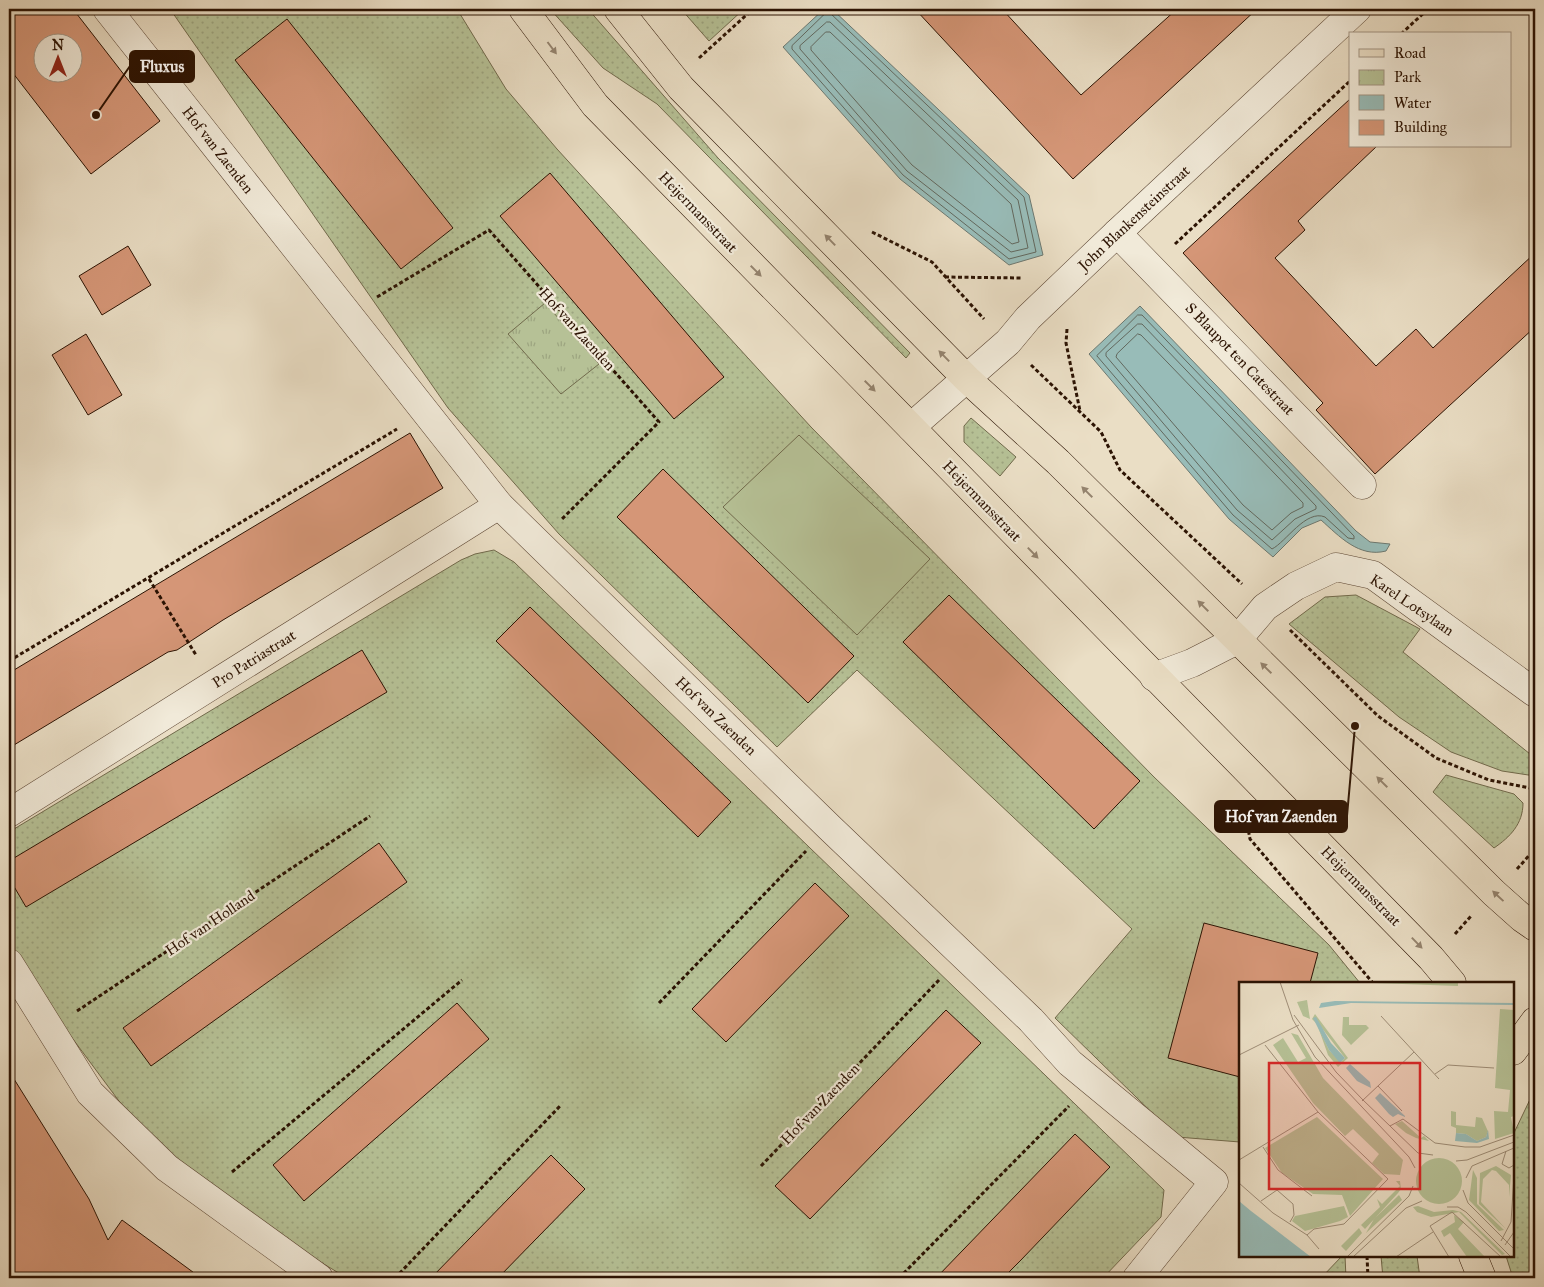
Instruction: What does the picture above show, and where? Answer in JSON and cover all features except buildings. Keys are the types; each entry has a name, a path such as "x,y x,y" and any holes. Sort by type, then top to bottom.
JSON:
{"main road":[{"name":"Heijermansstraat","path":"523,9 595,105 1154,677 1432,958 1451,982"},
{"path":"618,9 681,88 967,379 1058,462 1494,892 1522,918 1535,927"},
{"path":"1514,1050 1535,1021"},
{"path":"1466,1278 1468,1257"},
{"path":"1473,1257 1482,1278"}],"street":[{"name":"Hof van Zaenden","path":"107,9 499,505 962,956 1031,1020 1070,1063 1214,1182 1138,1278"},
{"name":"John Blankensteinstraat","path":"911,427 1008,342 1028,318 1117,233 1357,9"},
{"name":"S Blaupot ten Catestraat","path":"1117,233 1362,485"},
{"name":"Pro Patriastraat","path":"9,813 499,505"},
{"name":"Karel Lotsylaan","path":"1154,677 1192,663 1237,640 1265,607 1296,586 1336,567 1373,576 1535,693"},
{"path":"9,963 90,1093 167,1168 319,1278"}],"path":[{"path":"698,58 753,9"},
{"path":"1404,32 1428,9"},
{"path":"692,51 705,65"},
{"path":"1150,266 1349,82"},
{"path":"865,225 872,232 932,262 966,302 1101,432 1120,470 1378,716 1436,758 1489,780 1535,789"},
{"name":"Hof van Zaenden","path":"348,314 489,230 659,422 538,543"},
{"path":"9,661 149,579 425,412"},
{"path":"149,579 214,684"},
{"path":"1245,812 1250,839 1372,982"},
{"name":"Hof van Holland","path":"50,1029 370,816"},
{"path":"659,1003 829,827"},
{"name":"Hof van Zaenden","path":"761,1166 962,956"},
{"path":"204,1195 462,980"},
{"path":"899,1278 1092,1082"},
{"path":"395,1278 561,1105"},
{"path":"1367,1257 1368,1278"}],"green space":[{"path":"170,9 457,9 506,89 557,149 811,427 1154,777 1329,945 1359,982 1239,982 1239,1142 1177,1137 1055,1018 1132,929 857,670 777,747 559,534 448,408"},
{"path":"550,9 588,9 718,158 910,353 906,358 657,104 603,68"},
{"path":"681,9 744,9 709,41"},
{"path":"545,303 599,364 561,394 508,334"},
{"path":"971,418 1016,457 1000,476 964,442 964,426"},
{"path":"799,435 930,559 857,635 723,507"},
{"path":"494,550 514,562 1164,1190 1161,1217 1103,1278 347,1278 221,1202 139,1128 9,953 9,832 461,560 475,554"},
{"path":"1356,595 1420,629 1403,652 1535,758 1535,776 1502,771 1451,752 1399,717 1289,624 1325,597"},
{"path":"1446,775 1514,794 1523,803 1521,817 1515,829 1494,848 1433,792"},
{"path":"1535,1089 1535,1278 1513,1278 1506,1257 1514,1257 1514,1133"},
{"path":"1341,1257 1345,1257 1346,1278 1321,1278"},
{"path":"1381,1257 1417,1257 1420,1278 1383,1278"}],"water":[{"path":"824,9 832,9 1029,195 1043,255 1009,265 900,179 783,47"},
{"path":"1140,306 1356,531 1370,542 1390,544 1386,551 1376,552 1358,548 1342,539 1321,520 1302,528 1273,557 1229,519 1089,354"}],"place":[{"name":"Fluxus","path":"96,115"},
{"name":"Hof van Zaenden","path":"1355,726"}]}
